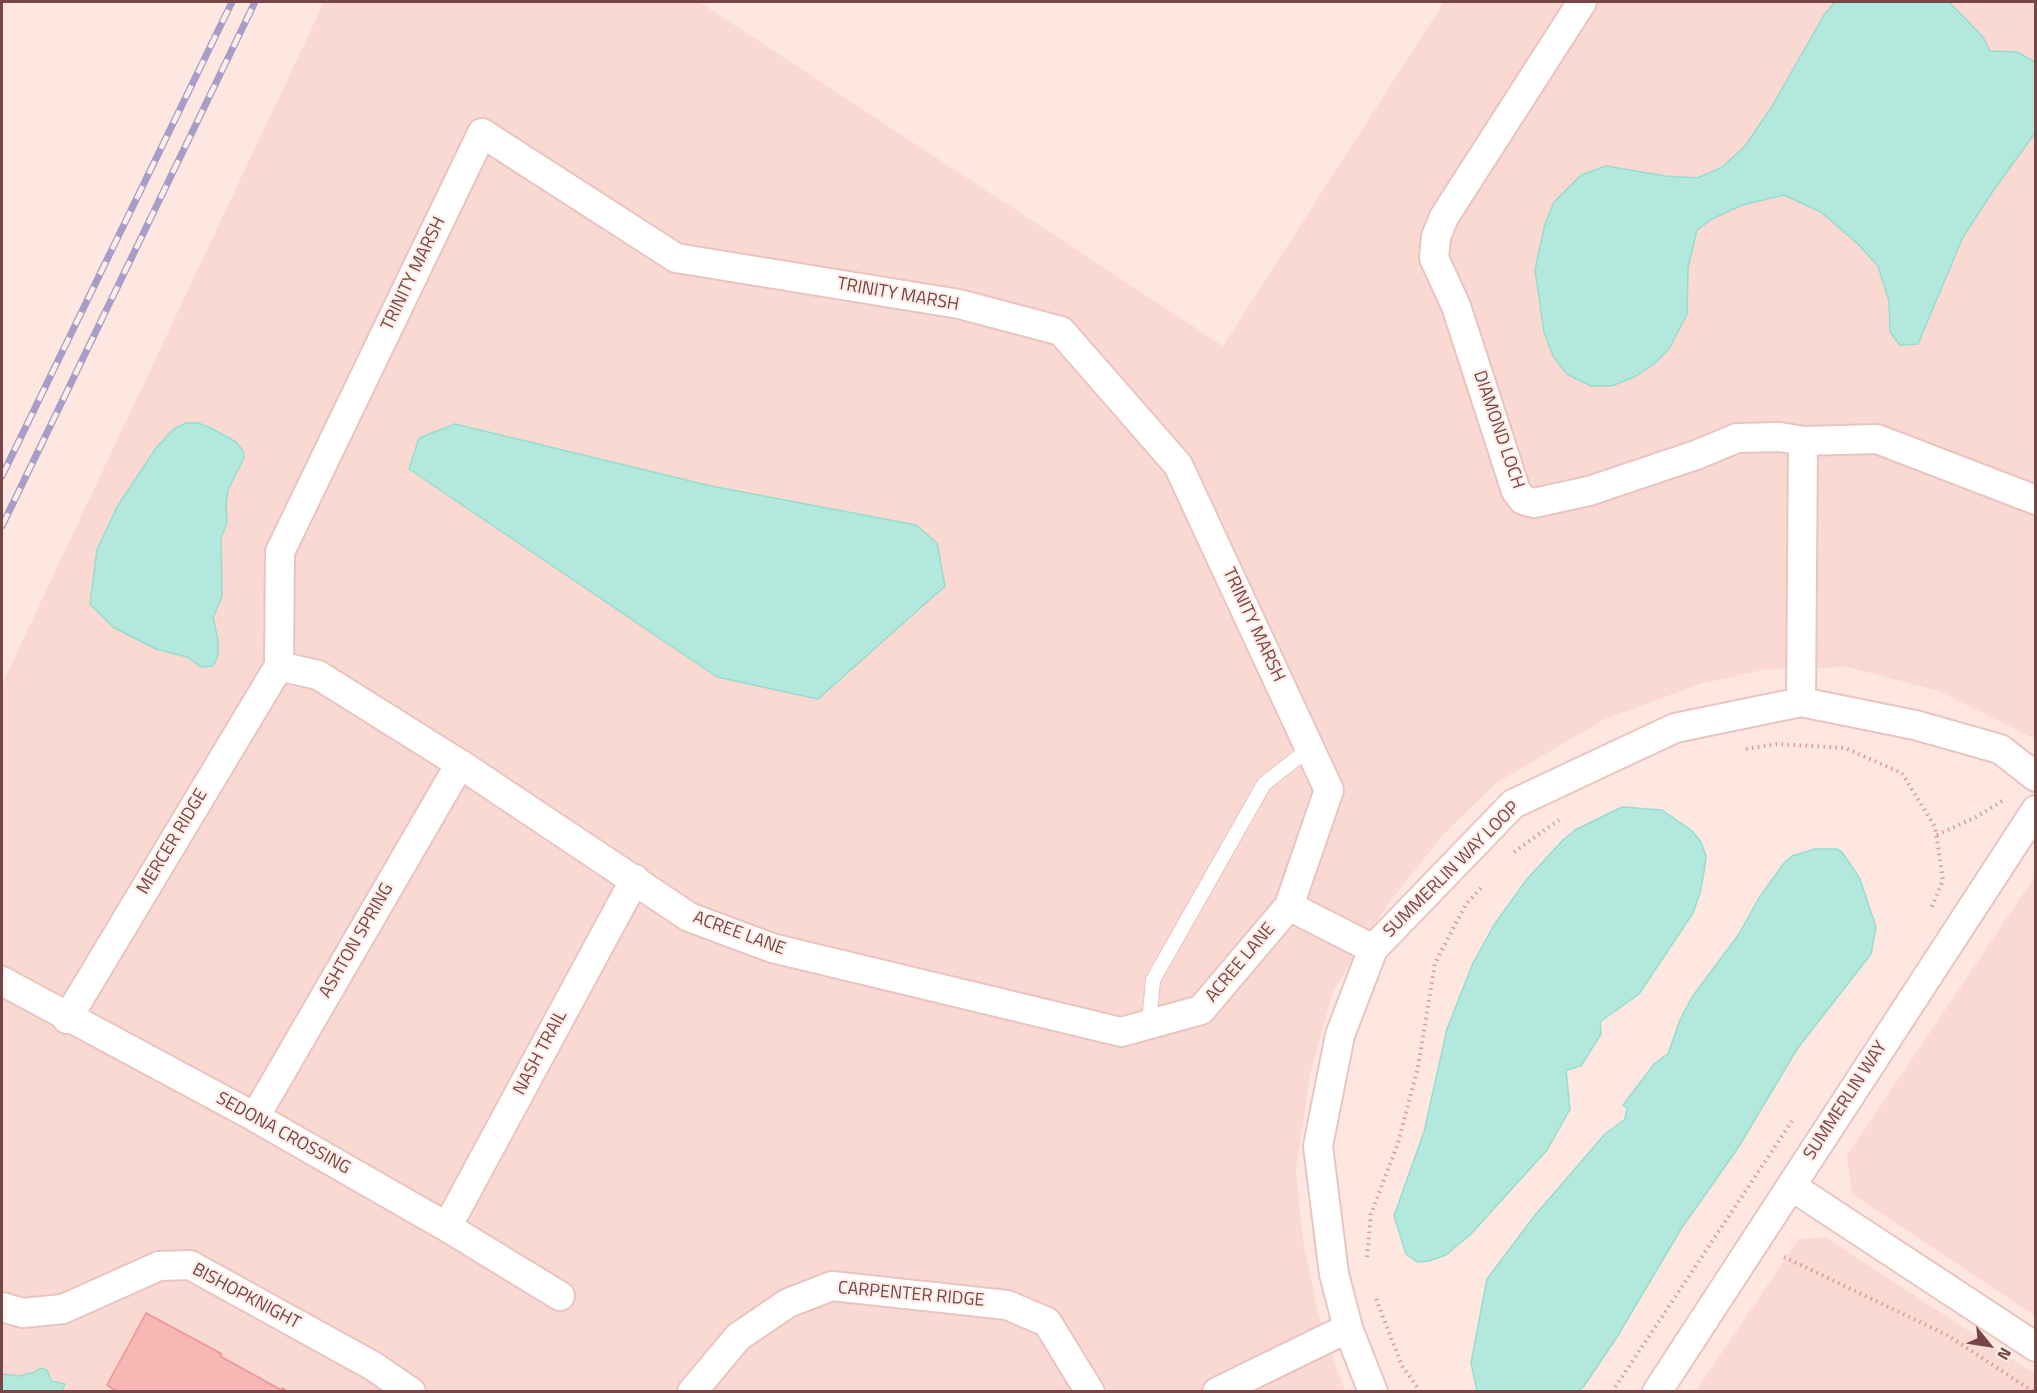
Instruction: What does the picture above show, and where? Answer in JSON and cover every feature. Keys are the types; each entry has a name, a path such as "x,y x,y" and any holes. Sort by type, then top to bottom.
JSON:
{"street":[{"name":"DIAMOND LOCH","path":"1582,2 1444,217 1436,237 1434,258 1456,306 1516,491 1523,500 1534,503 1589,490 1737,438 1780,437 1803,441"},
{"name":"TRINITY MARSH","path":"279,666 280,552 482,133 676,258 959,304 1061,331 1178,465 1329,790 1289,906"},
{"path":"1801,702 1803,441 1877,439 2036,500"},
{"name":"ACREE LANE","path":"279,666 318,675 460,764 689,917 772,948 1121,1032 1201,1010 1289,906"},
{"name":"MERCER RIDGE","path":"67,1018 279,666"},
{"name":"SUMMERLIN WAY LOOP","path":"1373,1392 1348,1328 1334,1274 1318,1146 1340,1035 1373,949 1514,804 1675,728 1801,702 1916,725 2000,749 2036,777"},
{"name":"ASHTON SPRING","path":"255,1117 460,764"},
{"name":"SUMMERLIN WAY","path":"1657,1392 2036,810"},
{"name":"NASH TRAIL","path":"447,1227 635,879"},
{"path":"1289,906 1373,949"},
{"name":"SEDONA CROSSING","path":"2,981 67,1018 255,1117 447,1227 560,1296"},
{"path":"1791,1186 2036,1347"},
{"name":"BISHOPKNIGHT","path":"2,1307 23,1313 63,1309 159,1266 190,1265 373,1366 411,1392"},
{"name":"CARPENTER RIDGE","path":"692,1392 738,1337 788,1303 832,1286 1006,1305 1047,1322 1090,1392"},
{"path":"1217,1392 1348,1328"}],"lane":[{"path":"1149,1024 1153,980 1264,784 1310,748"}],"path":[{"path":"1742,749 1777,744 1845,748 1902,773 1935,827 1944,880 1930,910"},
{"path":"1936,835 1976,817 2006,799"},
{"path":"1511,854 1564,817"},
{"path":"1366,1259 1371,1214 1398,1143 1418,1067 1435,963 1466,904 1489,879"},
{"path":"1612,1392 1799,1111"},
{"path":"1721,1227 1947,1335 2034,1392"},
{"path":"1373,1291 1402,1366 1421,1392"}],"shaded area":[{"path":"324,2 699,2 1223,346 1444,2 2035,2 2035,739 1936,690 1847,667 1767,669 1700,684 1605,719 1496,783 1443,835 1388,904 1333,991 1310,1075 1296,1171 1304,1248 1319,1316 1345,1391 2,1392 2,684"},
{"path":"2035,876 2035,1316 1852,1194 1847,1156"},
{"path":"1825,1237 2035,1374 2035,1391 1696,1391 1798,1240"}],"water":[{"path":"1835,2 1949,2 1983,37 1990,51 2017,52 2035,62 2035,133 1963,237 1918,344 1900,345 1890,332 1889,301 1878,266 1859,245 1821,212 1784,195 1742,205 1712,219 1697,230 1688,267 1687,314 1669,349 1654,364 1636,376 1612,386 1591,386 1567,374 1553,356 1544,332 1535,270 1545,224 1554,202 1581,175 1606,166 1665,176 1697,178 1721,168 1745,146 1771,108 1824,15"},
{"path":"186,423 198,423 236,442 243,451 244,458 228,490 227,523 221,538 222,596 213,618 218,640 218,656 213,666 201,667 187,657 156,649 113,627 90,604 97,550 117,507 156,448 174,429"},
{"path":"455,424 711,486 916,525 937,543 945,586 818,699 717,677 409,469 419,438"},
{"path":"1622,807 1662,810 1691,830 1701,842 1706,856 1700,893 1693,913 1639,994 1600,1022 1601,1034 1581,1066 1566,1070 1570,1109 1547,1150 1471,1234 1446,1255 1429,1261 1417,1262 1406,1254 1394,1216 1424,1132 1447,1029 1473,963 1494,925 1527,879 1563,840 1575,830"},
{"path":"1815,849 1837,849 1842,852 1860,879 1876,927 1871,954 1797,1049 1738,1148 1681,1229 1617,1337 1584,1386 1578,1391 1477,1391 1471,1363 1487,1279 1536,1214 1605,1134 1625,1119 1627,1108 1623,1105 1655,1063 1668,1054 1680,1020 1692,997 1739,934 1759,898 1784,863 1792,856"},
{"path":"40,1368 47,1370 51,1381 65,1384 62,1391 2,1391 2,1374 19,1376 35,1372"}],"building":[{"path":"146,1313 222,1354 220,1356 283,1391 282,1388 289,1392 118,1392 107,1385"}],"railway":[{"path":"2,476 232,2"},
{"path":"2,526 255,2"}]}
